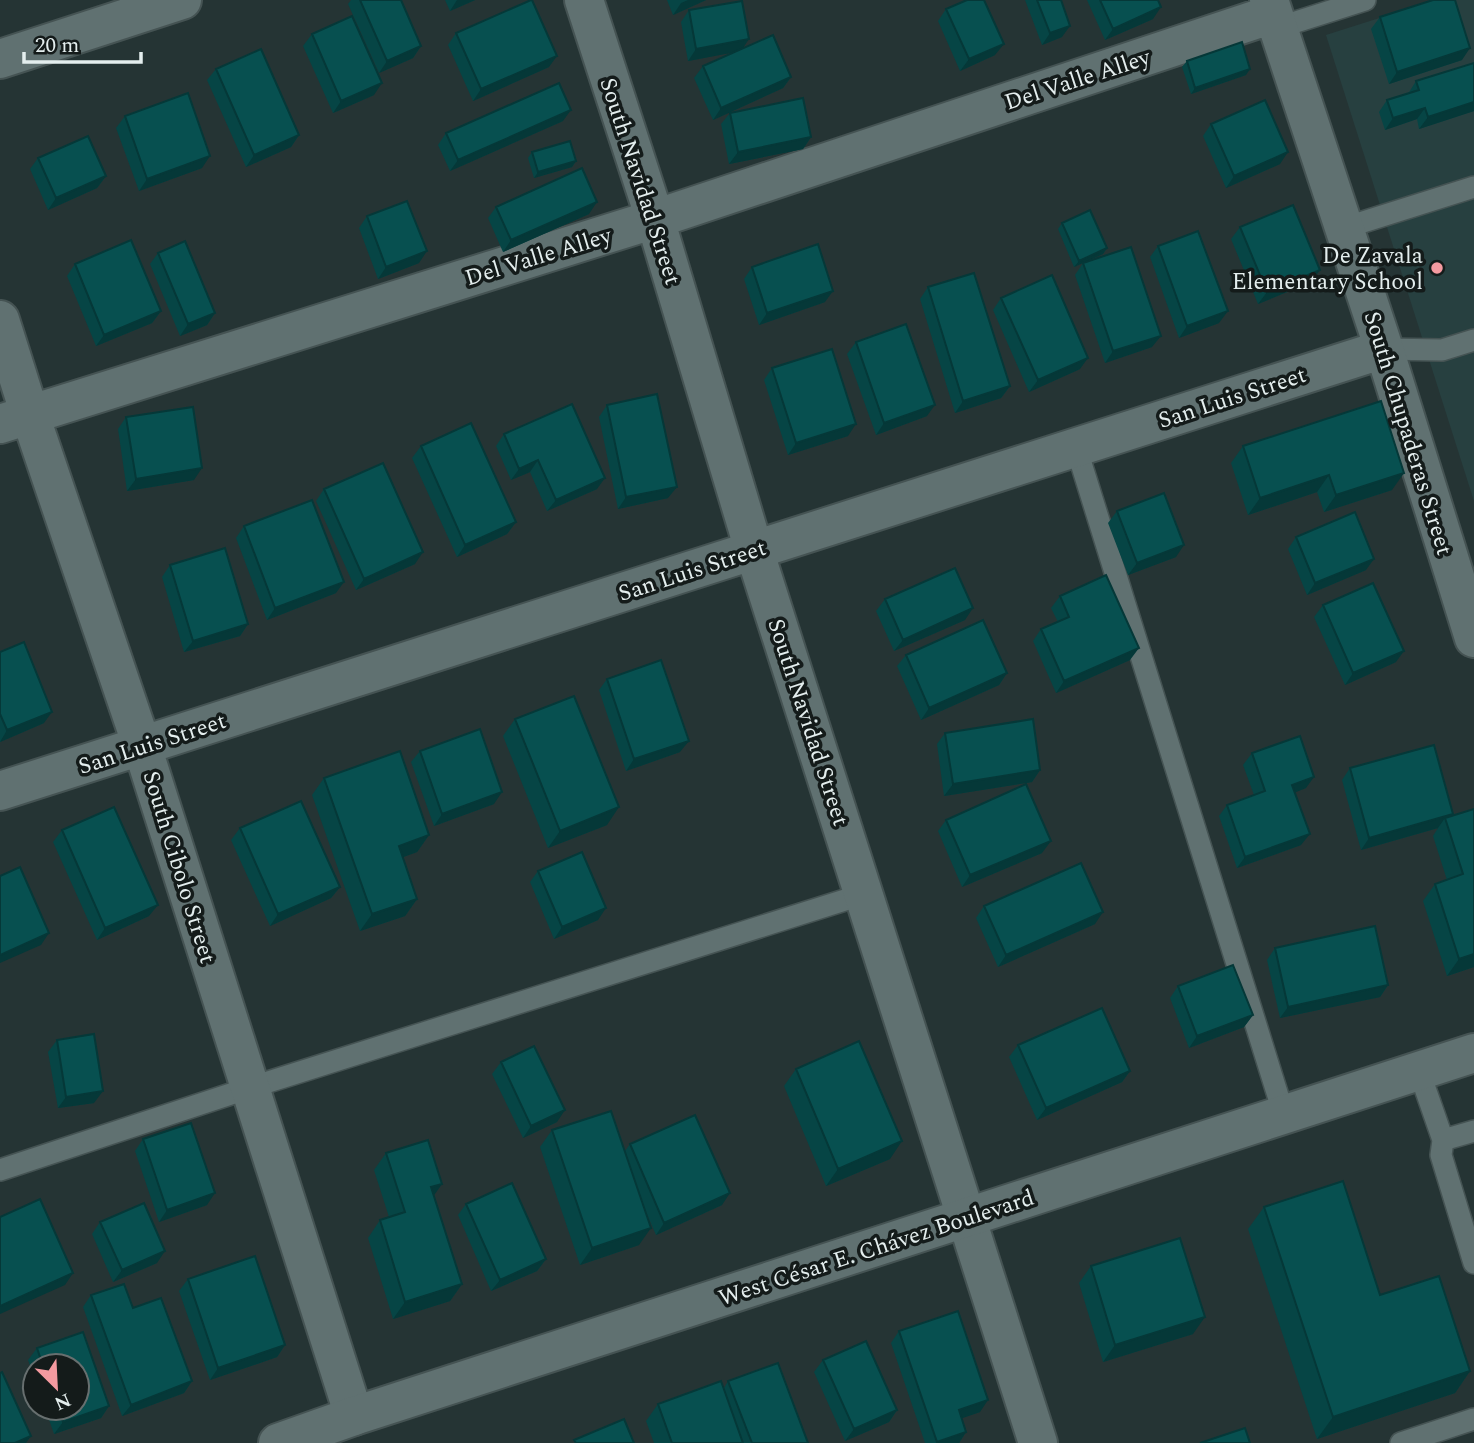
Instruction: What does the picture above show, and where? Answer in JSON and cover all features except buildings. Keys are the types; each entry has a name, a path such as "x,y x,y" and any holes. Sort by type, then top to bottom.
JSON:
{"street":[{"path":"0,59 182,0"},
{"name":"South Navidad Street","path":"584,0 654,219 754,550 1038,1443"},
{"name":"Del Valle Alley","path":"15,419 654,219 1273,14"},
{"name":"South Chupaderas Street","path":"1273,14 1384,349 1474,638"},
{"name":"South Cibolo Street","path":"0,320 15,419 142,746 354,1416"},
{"name":"San Luis Street","path":"0,791 1384,349"},
{"name":"West César E. Chávez Boulevard","path":"295,1440 354,1416 1474,1053"}],"lane":[{"name":"Del Valle Alley","path":"1273,14 1364,0"},
{"path":"1344,228 1474,187"},
{"path":"1384,349 1442,350 1474,340"},
{"path":"1076,447 1284,1115"},
{"path":"0,1170 249,1088 864,894"},
{"path":"1419,1071 1440,1131 1441,1155 1474,1263"},
{"path":"1440,1131 1474,1131"},
{"path":"1401,1443 1474,1419"}],"shaded area":[{"name":"De Zavala Elementary School","path":"1436,0 1474,0 1474,501 1326,35"}],"place":[{"name":"De Zavala Elementary School","path":"1437,268"}]}
